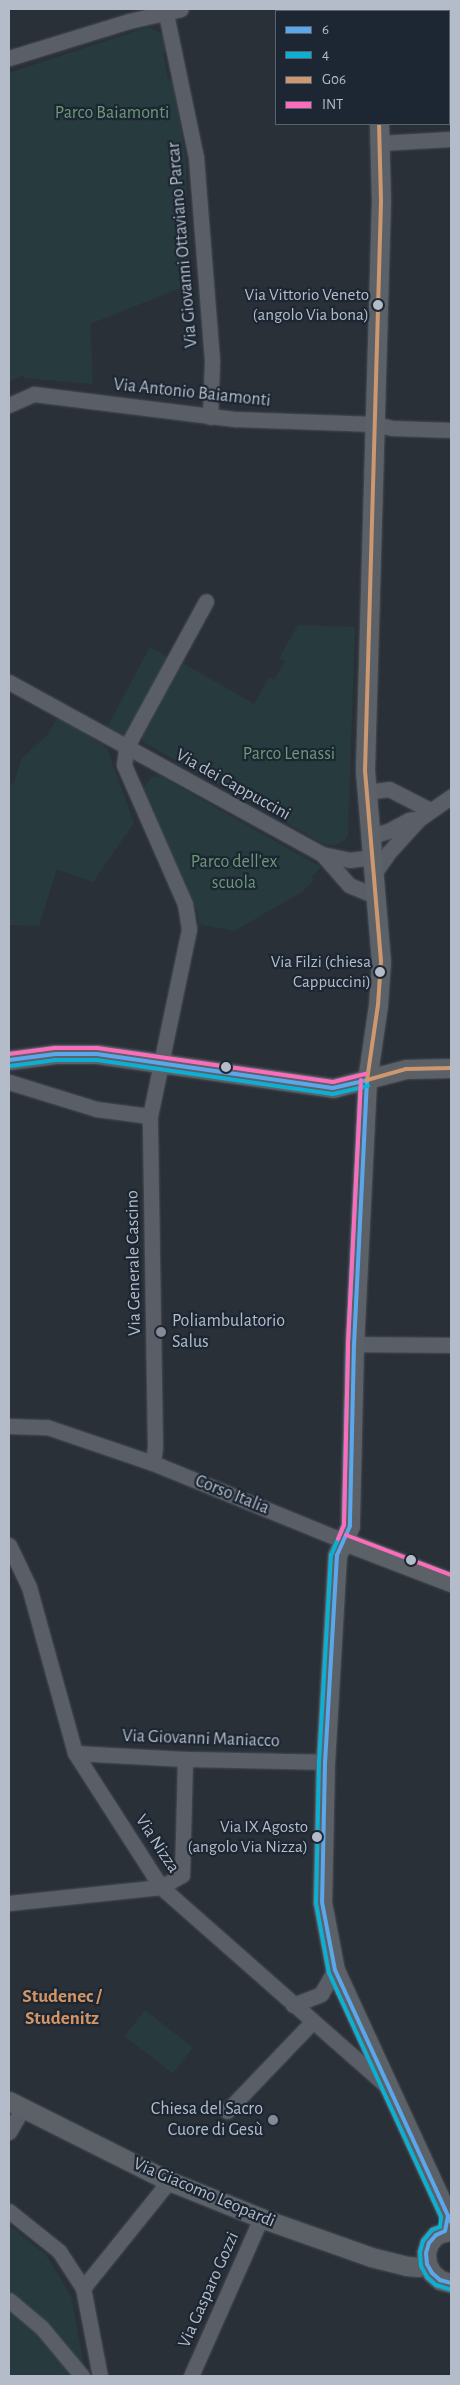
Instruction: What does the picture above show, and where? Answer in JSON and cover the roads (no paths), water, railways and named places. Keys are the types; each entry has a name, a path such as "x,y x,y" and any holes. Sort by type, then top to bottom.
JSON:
{"main road":[{"path":"379,125 381,200 365,792 381,960 378,1005 367,1080 354,1344 350,1526 337,1555 325,1762 322,1902 335,1970 449,2225 429,2244 426,2259 432,2273 440,2280 451,2283"},
{"path":"9,1060 56,1054 97,1054 333,1088 406,1069 451,1068"},
{"name":"Corso Italia","path":"344,1541 451,1582"},
{"name":"Via Giacomo Leopardi","path":"16,2105 169,2181 261,2218 371,2257 407,2266 418,2267 426,2259"}],"street":[{"path":"9,58 171,10"},
{"name":"Via Giovanni Ottaviano Parcar","path":"171,10 196,156 212,361 210,417"},
{"path":"378,143 451,139"},
{"name":"Via Antonio Baiamonti","path":"9,405 34,394 210,417 375,424 392,428 451,430"},
{"path":"126,748 206,601"},
{"name":"Via dei Cappuccini","path":"9,682 322,854"},
{"name":"Via Generale Cascino","path":"126,748 124,765 185,904 189,929 150,1116 155,1447 153,1463"},
{"path":"365,792 389,789 424,814"},
{"path":"369,837 388,832 424,814 451,797"},
{"path":"322,854 372,866 390,851 424,814"},
{"path":"322,854 349,885 375,896"},
{"path":"9,1082 96,1109 150,1116"},
{"path":"354,1344 451,1346"},
{"name":"Corso Italia","path":"9,1426 47,1427 153,1463 344,1541"},
{"name":"Via Nizza","path":"9,1545 29,1587 75,1753 161,1887 388,2087"},
{"name":"Via Giovanni Maniacco","path":"75,1753 185,1759 325,1762"},
{"path":"9,1904 161,1887 182,1875 185,1759"},
{"path":"293,2005 321,1994 335,1970"},
{"path":"227,2111 312,2022"},
{"path":"9,2132 16,2105"},
{"path":"83,2288 169,2181"},
{"path":"9,2211 59,2251 83,2288 100,2376"},
{"name":"Via Gasparo Gozzi","path":"191,2376 261,2218"},
{"path":"9,2300 42,2328 82,2376"}],"place":[{"name":"Via Vittorio Veneto (angolo Via bona)","path":"378,305"},
{"name":"Via Filzi (chiesa Cappuccini)","path":"380,972"},
{"name":"Poliambulatorio Salus","path":"161,1332"},
{"name":"Via IX Agosto (angolo Via Nizza)","path":"317,1837"},
{"name":"Chiesa del Sacro Cuore di Gesù","path":"273,2120"}],"district":[{"name":"Studenec / Studenitz","path":"62,2008"}],"park label":[{"name":"Parco Baiamonti","path":"112,113"},
{"name":"Parco Lenassi","path":"289,754"},
{"name":"Parco dell'ex scuola","path":"234,873"}]}
